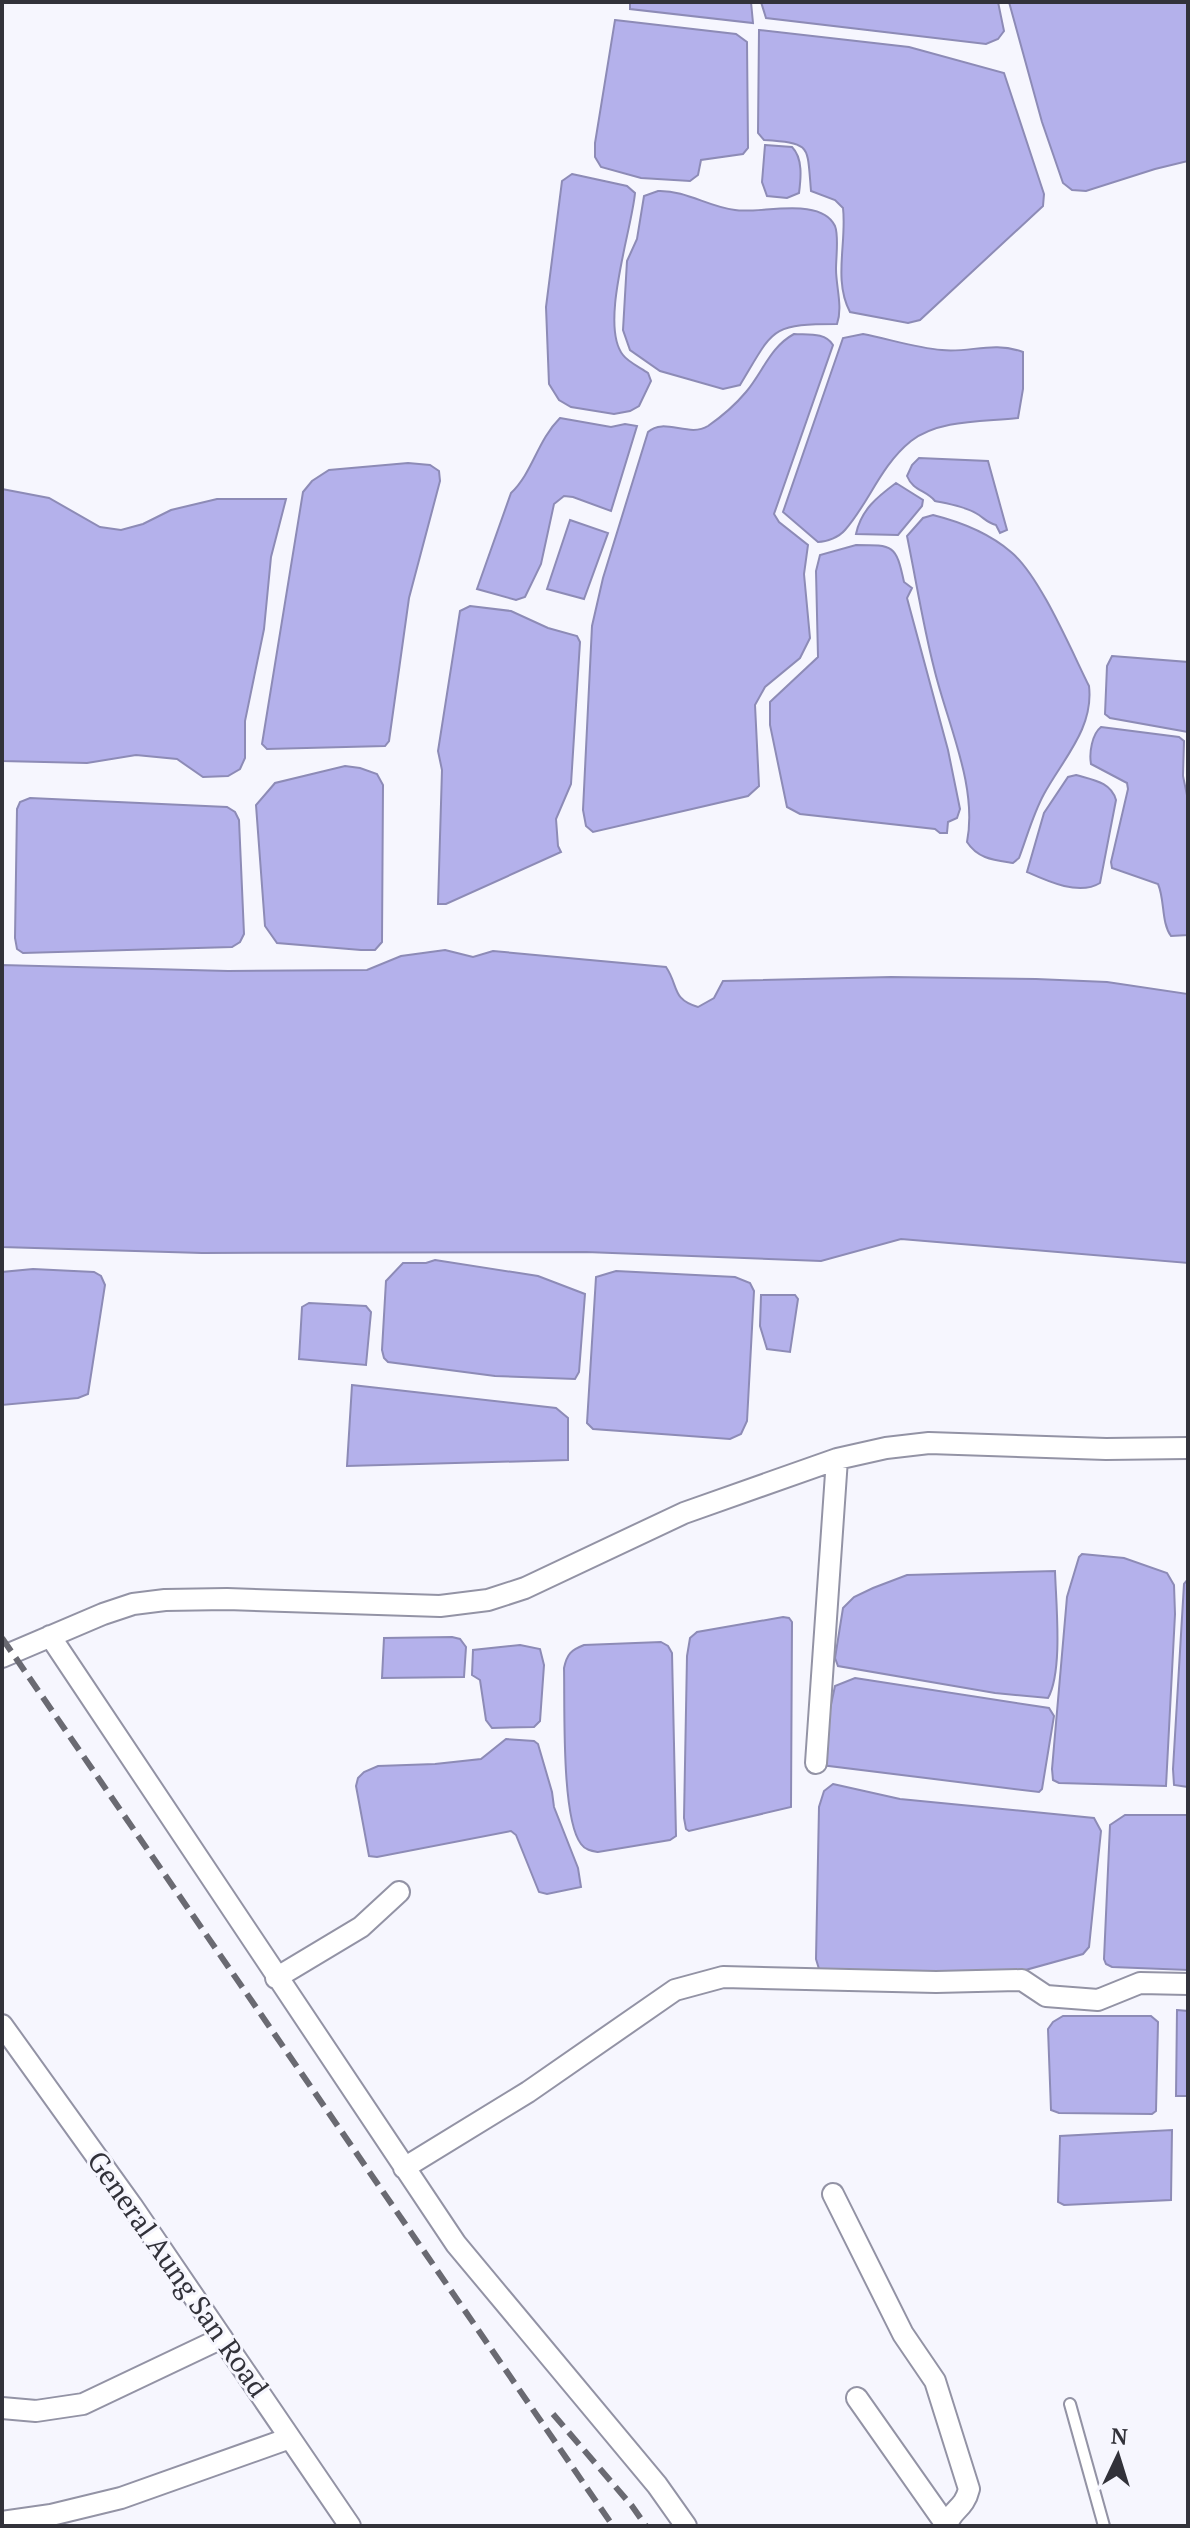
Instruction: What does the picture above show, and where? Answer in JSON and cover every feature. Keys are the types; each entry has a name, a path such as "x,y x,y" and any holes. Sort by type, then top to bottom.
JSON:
{"street":[{"path":"2,1657 133,1604 165,1600 440,1606 488,1600 525,1588 684,1513 837,1459 886,1448 929,1443 1106,1449 1188,1448"},
{"path":"816,1763 837,1459"},
{"path":"50,1636 456,2244 657,2485 686,2526"},
{"path":"276,1978 361,1927 399,1892"},
{"path":"404,2168 528,2092 675,1990 723,1977 936,1982 1022,1980 1046,1996 1098,2000 1140,1983 1188,1984"},
{"name":"General Aung San Road","path":"2,2025 132,2206 350,2526"},
{"path":"833,2194 903,2334 935,2381 969,2489 965,2504 950,2517 947,2526"},
{"path":"2,2408 36,2411 83,2404 222,2338"},
{"path":"857,2398 947,2526"},
{"path":"2,2522 51,2515 121,2498 290,2438"}],"lane":[{"path":"1070,2404 1104,2526"}],"water":[{"path":"630,2 751,2 753,23 630,9"},
{"path":"761,2 998,2 1004,31 998,39 986,44 766,18"},
{"path":"1009,2 1188,2 1188,161 1086,191 1072,190 1063,183 1042,122"},
{"path":"615,20 736,34 747,42 748,148 743,154 701,160 698,175 690,181 641,178 601,167 595,157 595,143"},
{"path":"759,30 909,47 1004,73 1044,194 1043,206 920,320 908,323 850,312 841,274 843,208 835,200 811,191 809,164 804,149 791,143 764,140 758,133"},
{"path":"765,145 792,147 796,152 800,168 799,193 787,198 767,196 762,182"},
{"path":"572,174 627,186 635,193 615,300 614,322 623,355 648,373 651,381 639,406 630,411 614,414 571,407 559,400 549,384 546,307 562,181"},
{"path":"658,191 678,193 735,210 804,209 828,217 837,235 837,324 798,326 776,334 760,352 740,385 723,389 660,371 630,350 623,330 627,261 637,239 644,196"},
{"path":"794,334 821,336 833,345 774,514 779,522 808,545 804,574 810,638 800,658 765,687 755,705 759,786 748,796 593,832 586,826 583,810 592,626 603,578 648,432 661,426 693,430 708,426 742,397 773,353"},
{"path":"863,334 932,349 1002,347 1023,352 1023,389 1018,418 949,425 911,441 891,462 845,530 833,539 818,542 783,512 843,338"},
{"path":"560,418 611,427 625,424 637,426 611,511 564,496 554,504 541,564 525,597 516,600 477,589 511,493 525,476 546,436"},
{"path":"919,458 988,461 1007,530 1000,533 996,525 974,512 935,501 916,488 907,476"},
{"path":"408,463 430,465 439,471 440,481 409,598 389,741 385,746 267,749 262,744 303,492 312,481 329,470"},
{"path":"896,483 923,500 922,506 898,535 856,534 871,505"},
{"path":"2,489 49,498 100,527 121,530 143,524 171,510 217,499 286,499 271,557 264,629 245,721 245,758 240,769 228,776 203,777 177,759 136,755 87,763 2,761"},
{"path":"933,515 984,534 1022,563 1054,614 1089,686 1087,716 1076,743 1044,794 1019,858 1013,863 981,855 967,842 969,821 965,777 930,652 907,536 923,518"},
{"path":"570,520 608,533 584,599 547,589"},
{"path":"856,545 891,550 904,582 912,588 907,598 948,750 960,809 957,818 948,822 947,833 935,829 800,814 787,807 770,725 770,702 818,657 816,571 820,555"},
{"path":"470,606 511,611 548,628 577,636 580,642 571,784 556,819 561,852 446,904 438,904 442,770 438,751 460,611"},
{"path":"1112,656 1188,662 1188,732 1110,718 1105,714 1107,666"},
{"path":"1101,727 1179,737 1184,741 1183,776 1188,800 1188,935 1171,936 1158,884 1112,868 1128,789 1127,783 1091,764 1092,744"},
{"path":"345,766 377,774 383,785 382,942 375,950 277,943 265,926 256,805 275,783"},
{"path":"1076,775 1106,785 1116,800 1100,883 1083,888 1063,886 1027,872 1044,813 1068,777"},
{"path":"30,798 227,807 235,812 239,820 244,934 240,942 232,947 23,953 17,949 17,809 20,802"},
{"path":"445,950 473,957 493,951 666,967 679,996 698,1007 714,998 723,981 891,977 1036,979 1107,982 1188,994 1188,1263 901,1239 821,1261 586,1252 202,1253 2,1247 2,965 228,971 367,970 401,956"},
{"path":"435,1260 538,1276 585,1294 579,1372 575,1379 495,1376 388,1362 382,1350 386,1281 403,1263"},
{"path":"33,1269 94,1272 101,1276 105,1285 88,1394 78,1398 2,1405 2,1272"},
{"path":"616,1271 735,1277 750,1283 754,1291 747,1421 741,1434 730,1439 593,1429 587,1423 596,1277"},
{"path":"761,1295 795,1295 798,1299 790,1352 767,1349 760,1326"},
{"path":"309,1303 366,1306 371,1312 366,1365 299,1359 302,1307"},
{"path":"352,1385 556,1408 568,1418 568,1460 347,1466"},
{"path":"1082,1554 1124,1558 1167,1573 1174,1585 1166,1786 1059,1783 1053,1780 1067,1597"},
{"path":"1055,1571 1057,1655 1053,1686 1048,1698 995,1693 838,1666 835,1658 843,1608 854,1597 873,1588 907,1575"},
{"path":"1188,1579 1188,1787 1174,1785 1173,1769 1184,1584"},
{"path":"783,1617 792,1622 791,1807 689,1831 684,1818 690,1638 697,1632"},
{"path":"384,1638 460,1639 466,1647 464,1677 382,1678"},
{"path":"661,1642 672,1653 676,1836 670,1840 598,1852 589,1850 581,1844 575,1830 567,1787 564,1668 568,1656 584,1645"},
{"path":"520,1645 540,1649 544,1665 540,1721 534,1727 492,1728 486,1720 480,1680 472,1675 473,1650"},
{"path":"855,1678 1049,1708 1054,1716 1042,1789 1039,1792 821,1765 819,1760 835,1686"},
{"path":"506,1739 538,1744 554,1807 578,1868 581,1887 547,1894 539,1892 516,1835 511,1831 369,1856 356,1786 364,1772 378,1766 481,1759"},
{"path":"833,1784 900,1799 1094,1818 1101,1831 1089,1947 1083,1954 1004,1976 825,1975 816,1959 819,1807 824,1791"},
{"path":"1125,1815 1188,1815 1188,1970 1112,1967 1106,1964 1110,1825"},
{"path":"1177,2010 1188,2011 1188,2096 1176,2096"},
{"path":"1063,2016 1151,2016 1158,2022 1156,2111 1152,2114 1059,2113 1051,2110 1048,2029"},
{"path":"1172,2130 1171,2200 1064,2205 1058,2202 1060,2136"}],"railway":[{"path":"2,1638 613,2526"},
{"path":"553,2414 646,2526"}]}
